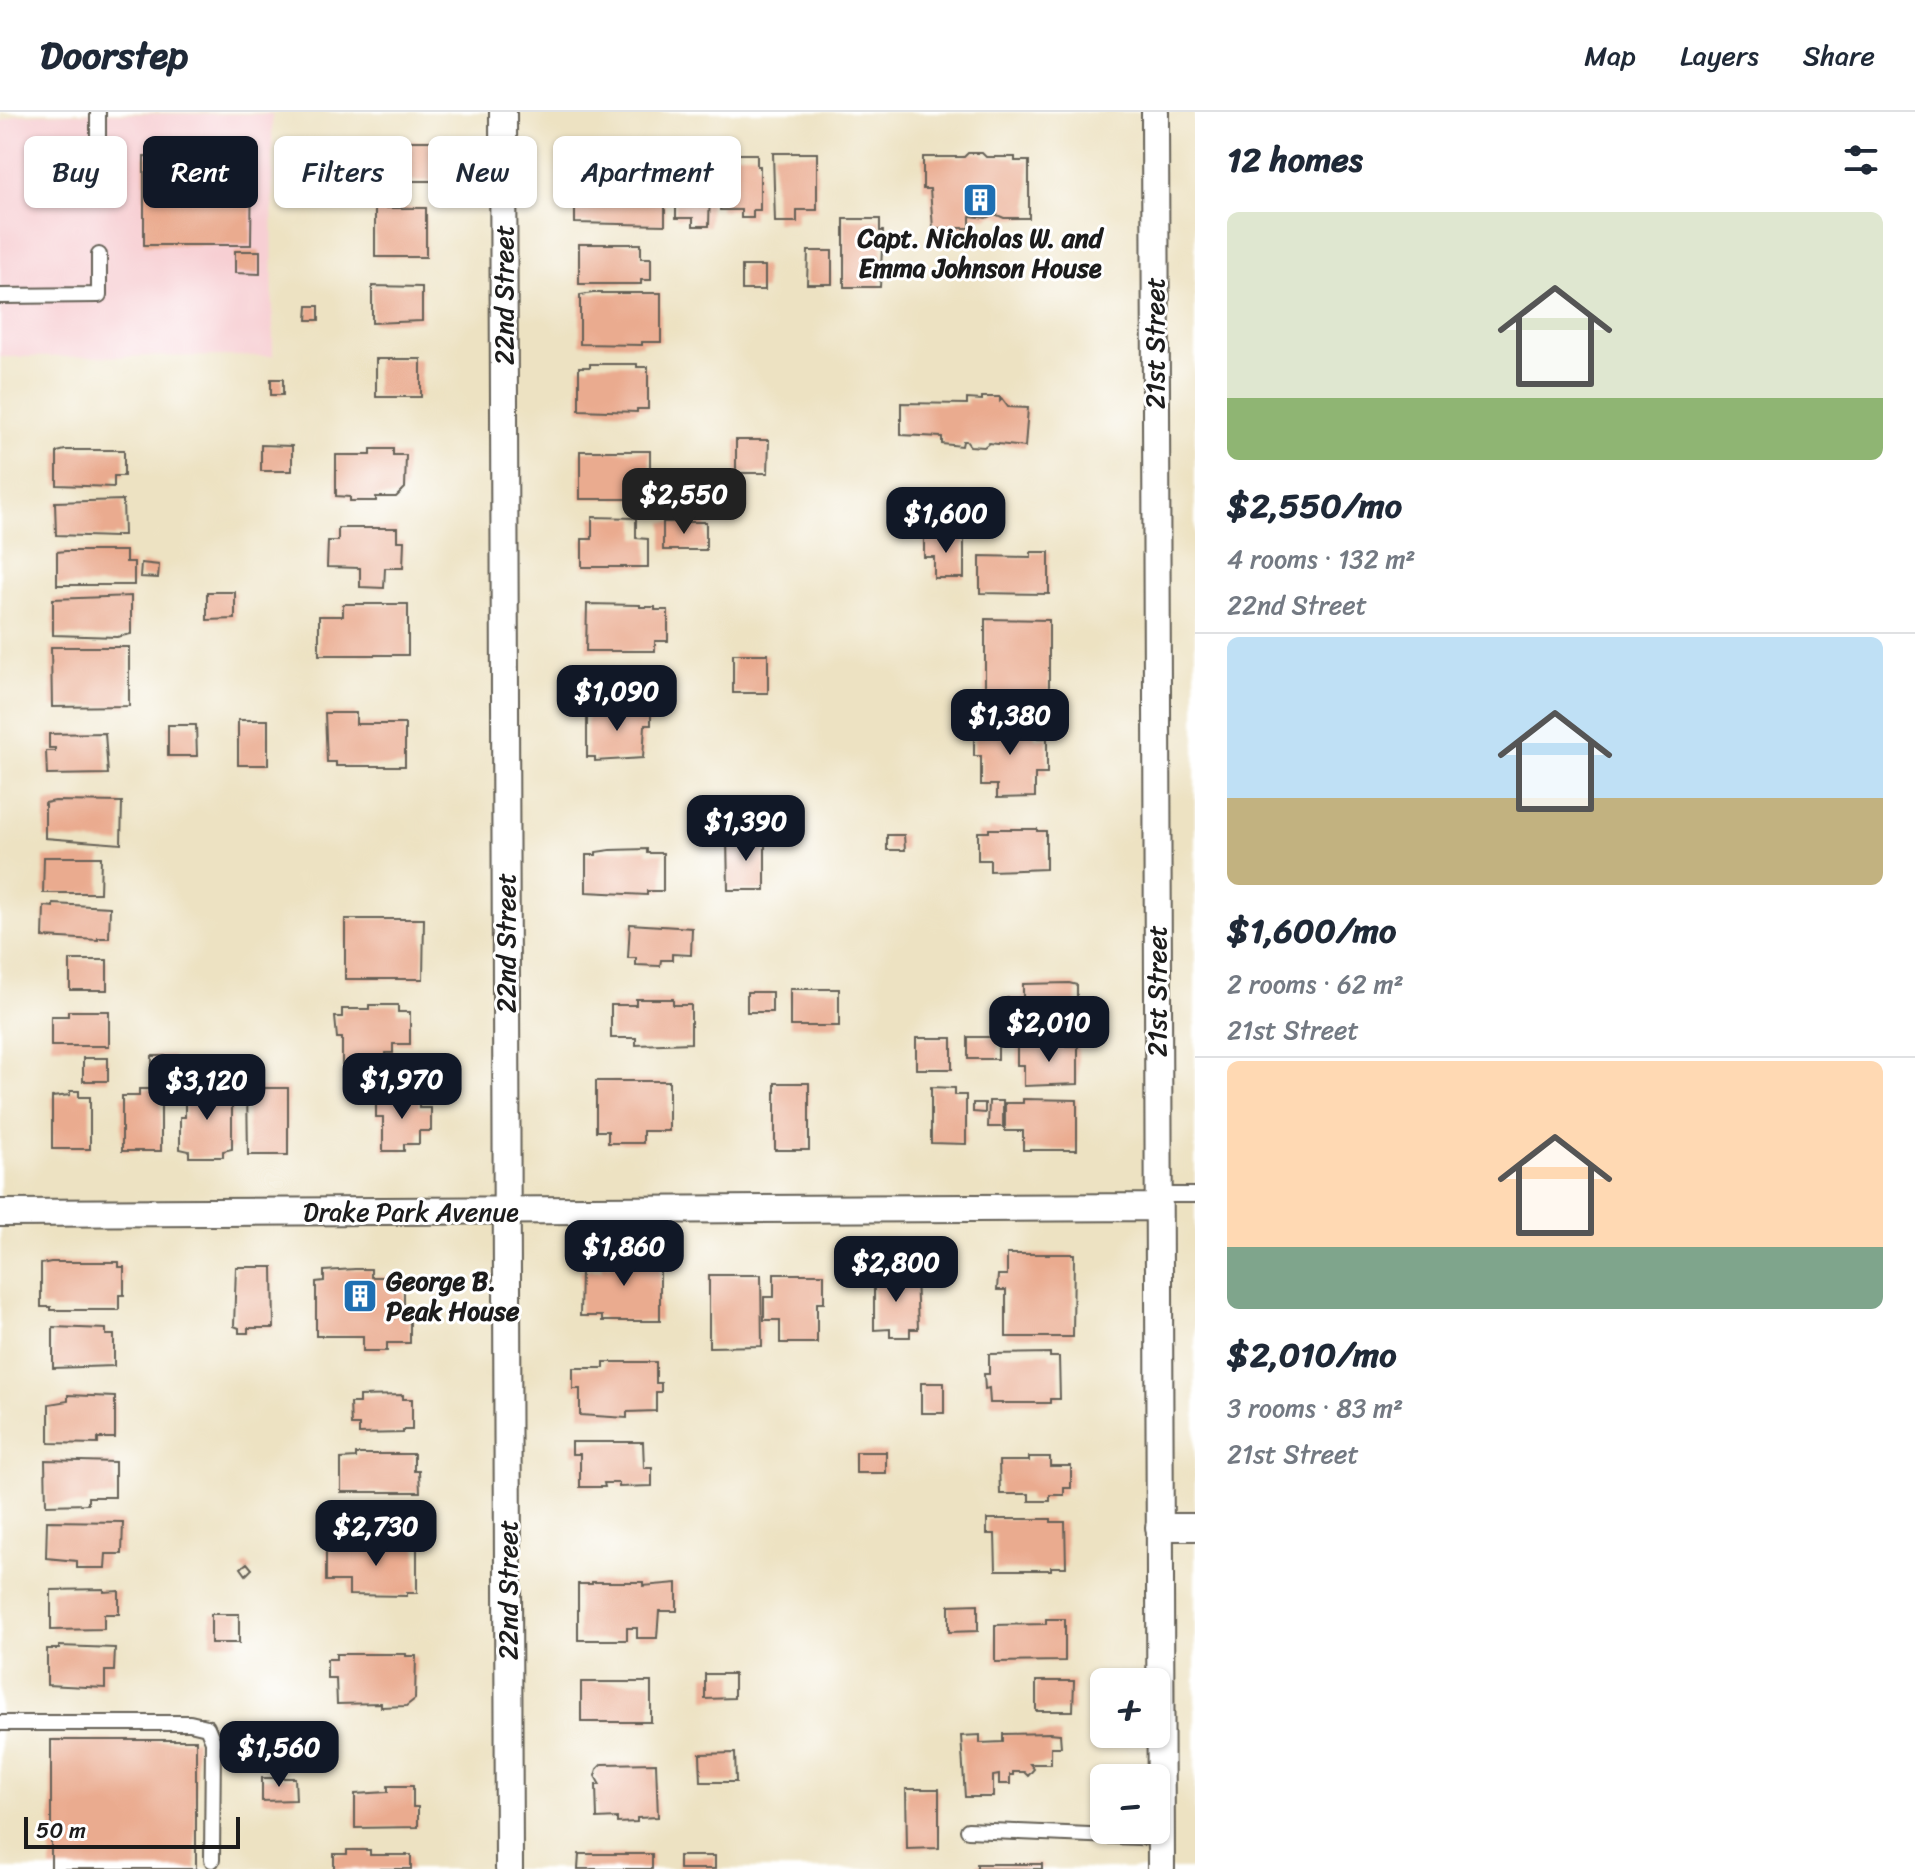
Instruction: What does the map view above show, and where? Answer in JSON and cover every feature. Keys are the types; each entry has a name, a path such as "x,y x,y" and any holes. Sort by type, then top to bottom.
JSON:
{"street":[{"name":"22nd Street","path":"503,112 509,1869"},
{"name":"21st Street","path":"1155,112 1161,1764"},
{"name":"Drake Park Avenue","path":"0,1213 507,1211 1158,1201"},
{"path":"1159,1527 1195,1527"},
{"name":"21st Street","path":"1161,1844 1161,1869"}],"lane":[{"path":"98,112 98,136"},
{"path":"0,296 99,295 99,255"},
{"path":"1158,1201 1195,1195"},
{"path":"0,1723 190,1723 207,1727 213,1741 212,1860"},
{"path":"968,1830 1090,1835"}],"shaded area":[{"path":"272,114 273,356 0,357 0,122 17,115"}],"building":[{"path":"412,141 428,141 428,181 412,181"},
{"path":"773,153 817,153 817,210 797,210 797,222 775,222"},
{"name":"Capt. Nicholas W. and Emma Johnson House","path":"968,153 1029,161 1029,218 1004,218 995,214 986,218 970,216 970,228 933,228 930,189 923,189 923,157 964,157"},
{"path":"741,154 757,154 760,210 753,210 753,218 741,218 741,210 720,210 741,208"},
{"path":"144,208 251,208 251,245 144,245"},
{"path":"375,208 426,208 426,257 375,257"},
{"path":"575,208 665,208 665,225 575,223"},
{"path":"676,208 710,208 709,226 693,226 693,218 676,218"},
{"path":"844,219 880,219 880,231 883,231 880,287 844,287"},
{"path":"579,244 641,244 641,258 651,258 651,280 641,280 641,284 579,284"},
{"path":"235,251 260,251 260,274 235,273"},
{"path":"808,251 832,251 832,284 807,284"},
{"path":"742,266 765,266 765,290 742,290"},
{"path":"372,286 422,287 422,321 372,323"},
{"path":"661,293 661,342 642,342 642,345 580,344 580,295"},
{"path":"308,306 319,306 319,320 307,320"},
{"path":"376,359 421,359 421,397 376,397"},
{"path":"590,364 637,364 637,367 648,367 648,409 637,409 637,412 579,410 579,367 590,367"},
{"path":"271,379 283,379 283,395 271,395"},
{"path":"982,397 1000,397 1000,401 1002,399 1008,407 1028,408 1025,447 989,443 984,447 970,446 966,441 962,446 942,444 942,437 901,435 901,403 967,404 967,399 982,400"},
{"path":"736,440 769,440 768,473 736,473"},
{"path":"261,445 292,446 292,471 261,471"},
{"path":"371,449 393,449 393,455 406,455 405,488 396,497 376,497 376,501 350,501 350,497 336,496 336,455 371,455"},
{"path":"124,450 124,476 114,476 114,487 57,485 57,452"},
{"path":"580,451 650,451 650,499 580,499"},
{"path":"123,500 124,535 56,535 55,502"},
{"path":"675,501 694,501 694,515 675,515"},
{"path":"592,517 636,518 636,538 648,539 648,567 582,567 582,539 592,539"},
{"path":"663,522 706,522 706,550 663,550"},
{"path":"338,528 397,528 397,541 404,541 403,568 385,568 384,588 360,587 360,568 327,567 328,541 338,541"},
{"path":"935,534 964,534 964,578 934,578 934,557 924,557 924,537 935,538"},
{"path":"126,551 126,562 134,562 134,585 57,585 57,552"},
{"path":"1031,552 1049,552 1049,594 980,593 980,556 1031,557"},
{"path":"141,563 159,565 158,578 140,577"},
{"path":"207,592 235,592 235,619 207,620"},
{"path":"131,596 131,634 117,637 53,635 53,599"},
{"path":"343,604 408,604 408,655 319,655 319,616 343,616"},
{"path":"587,604 640,605 668,610 668,641 655,641 655,651 586,651"},
{"path":"985,619 1049,620 1049,702 985,702"},
{"path":"51,647 129,647 129,706 52,707"},
{"path":"733,654 768,654 768,693 733,693"},
{"path":"595,707 638,707 651,711 651,725 645,725 643,758 595,761 595,757 587,757 587,710 595,710"},
{"path":"325,713 356,713 356,724 405,724 405,766 336,766 336,762 327,762"},
{"path":"238,720 268,720 268,765 238,765"},
{"path":"974,722 1035,722 1035,738 1047,738 1047,774 1035,774 1035,797 997,798 997,785 981,785 981,756 974,756"},
{"path":"168,725 196,725 197,756 168,756"},
{"path":"105,733 108,774 47,775 46,751 55,751 55,748 49,748 49,734"},
{"path":"122,802 121,844 45,838 45,803"},
{"path":"989,829 1046,831 1046,869 990,871 990,860 978,860 978,832 989,832"},
{"path":"887,835 904,835 905,850 887,850"},
{"path":"727,837 765,837 765,890 728,890"},
{"path":"647,849 647,853 663,853 663,891 647,891 647,895 586,892 586,855 610,850"},
{"path":"44,857 101,857 100,893 43,893"},
{"path":"53,904 110,907 109,938 43,937 44,906 53,907"},
{"path":"345,919 424,919 423,979 345,979"},
{"path":"630,924 692,928 691,955 672,954 672,960 661,960 660,966 636,965 636,958 628,958"},
{"path":"70,960 107,960 107,990 70,990"},
{"path":"1023,984 1077,985 1077,1024 1007,1030 1007,998 1023,998"},
{"path":"790,989 839,989 839,1026 790,1026"},
{"path":"747,992 772,992 772,1012 747,1012"},
{"path":"636,999 673,999 673,1005 691,1005 691,1043 636,1045 636,1038 611,1038 611,1005 636,1005"},
{"path":"369,1005 398,1005 398,1012 410,1012 410,1044 393,1044 393,1053 386,1053 386,1064 342,1064 342,1038 337,1038 335,1017 342,1017 342,1009 369,1009"},
{"path":"68,1011 109,1011 109,1046 51,1046 51,1016 68,1016"},
{"path":"968,1037 998,1037 998,1059 968,1059"},
{"path":"916,1038 952,1038 952,1069 916,1069"},
{"path":"1017,1044 1078,1046 1078,1084 1024,1086 1024,1065 1017,1065"},
{"path":"152,1056 173,1056 173,1078 152,1078"},
{"path":"83,1058 108,1058 108,1081 83,1081"},
{"path":"596,1081 669,1081 669,1131 643,1131 643,1143 608,1143 608,1131 596,1131"},
{"path":"775,1083 809,1083 809,1150 775,1150"},
{"path":"931,1087 955,1088 955,1095 966,1095 966,1144 931,1143"},
{"path":"185,1088 232,1088 232,1149 223,1151 223,1157 189,1157 189,1151 180,1149 180,1117 185,1117"},
{"path":"247,1088 288,1088 288,1155 248,1155"},
{"path":"139,1089 156,1089 156,1096 161,1096 161,1151 122,1151 122,1096 139,1096"},
{"path":"70,1091 79,1091 79,1097 90,1097 90,1149 52,1149 52,1097 70,1095"},
{"path":"419,1096 419,1108 431,1108 431,1131 419,1131 419,1144 404,1144 404,1151 383,1151 383,1117 376,1117 376,1097"},
{"path":"1023,1099 1077,1100 1077,1150 1023,1150 1023,1131 1005,1131 1005,1103 1023,1103"},
{"path":"989,1101 1003,1101 1003,1127 988,1127"},
{"path":"973,1103 985,1103 985,1113 973,1112"},
{"path":"617,1249 660,1249 660,1321 602,1321 602,1316 580,1316 581,1270 602,1270 602,1265 617,1265"},
{"path":"1007,1254 1074,1254 1073,1337 1006,1337 1006,1290 997,1290 998,1275 1007,1275"},
{"path":"119,1262 119,1267 124,1267 124,1295 119,1295 119,1310 51,1310 51,1307 41,1307 41,1264"},
{"path":"236,1267 273,1267 274,1328 248,1328 248,1333 239,1333 239,1328 234,1326"},
{"name":"George B. Peak House","path":"371,1269 371,1277 404,1277 404,1311 410,1311 410,1343 387,1343 387,1351 363,1351 363,1336 316,1336 316,1282 324,1281 324,1271"},
{"path":"774,1274 824,1274 824,1303 817,1303 817,1343 780,1343 780,1320 764,1320 764,1297 774,1297"},
{"path":"709,1275 761,1275 762,1346 709,1347"},
{"path":"874,1275 916,1275 918,1329 910,1329 910,1337 890,1337 890,1329 874,1330"},
{"path":"53,1327 106,1329 106,1335 114,1335 114,1366 53,1368"},
{"path":"1050,1353 1050,1357 1059,1357 1060,1399 1050,1399 1050,1403 990,1403 984,1374 989,1374 989,1354"},
{"path":"604,1362 656,1362 656,1383 661,1383 661,1392 656,1392 656,1411 627,1412 627,1418 580,1415 580,1389 573,1389 573,1368 604,1368"},
{"path":"921,1383 944,1383 944,1413 921,1413"},
{"path":"68,1395 115,1397 115,1438 98,1438 98,1444 49,1443 49,1404 68,1401"},
{"path":"403,1395 403,1399 412,1399 412,1430 359,1434 359,1425 351,1425 350,1403 359,1403 359,1396"},
{"path":"572,1442 643,1442 644,1468 652,1468 652,1486 619,1487 619,1483 604,1483 605,1487 580,1487 580,1454 572,1454"},
{"path":"856,1452 886,1452 886,1473 856,1473"},
{"path":"356,1454 414,1454 414,1471 419,1471 420,1492 341,1492 341,1459 356,1458"},
{"path":"1029,1457 1050,1457 1050,1466 1071,1466 1071,1488 1064,1488 1064,1495 1050,1495 1050,1501 1029,1501 1029,1494 1000,1494 999,1461 1029,1461"},
{"path":"45,1460 115,1462 115,1497 88,1497 88,1504 46,1505"},
{"path":"987,1519 1051,1519 1051,1522 1065,1522 1066,1567 996,1570 995,1534 987,1534"},
{"path":"47,1521 123,1522 122,1554 106,1554 105,1568 77,1568 77,1561 46,1558"},
{"path":"386,1538 417,1538 417,1593 407,1593 407,1596 349,1595 349,1581 326,1581 326,1550 349,1550 349,1546 386,1546"},
{"path":"247,1563 252,1569 246,1575 241,1568"},
{"path":"643,1582 643,1586 677,1583 677,1611 659,1611 657,1638 637,1638 637,1628 627,1628 627,1640 578,1640 578,1584"},
{"path":"104,1589 104,1592 119,1591 119,1614 104,1614 104,1629 51,1630 51,1590"},
{"path":"978,1604 978,1631 949,1632 949,1605"},
{"path":"211,1614 239,1614 239,1643 211,1643"},
{"path":"1046,1619 1065,1619 1065,1661 995,1662 995,1625 1046,1624"},
{"path":"59,1646 115,1648 114,1671 105,1671 105,1688 47,1685 47,1649 59,1649"},
{"path":"336,1654 416,1656 415,1699 406,1706 337,1704 336,1678 327,1678 327,1659 336,1659"},
{"path":"705,1674 734,1674 734,1698 705,1699"},
{"path":"1036,1681 1074,1681 1073,1711 1036,1711"},
{"path":"581,1682 651,1682 651,1722 581,1722"},
{"path":"1003,1734 1060,1734 1061,1747 1051,1747 1051,1764 1030,1764 1034,1769 1028,1776 1024,1772 1013,1772 1010,1784 999,1784 999,1775 993,1776 993,1797 965,1797 961,1736 980,1735 980,1743 1003,1742"},
{"path":"51,1740 196,1740 196,1869 51,1869"},
{"path":"735,1753 736,1782 701,1782 700,1754"},
{"path":"656,1763 658,1817 617,1823 617,1818 597,1819 596,1785 600,1785 595,1776 602,1764"},
{"path":"262,1778 295,1778 296,1800 262,1801"},
{"path":"388,1786 413,1786 413,1807 418,1807 418,1827 355,1828 355,1794 388,1792"},
{"path":"906,1789 939,1789 939,1848 907,1849"},
{"path":"347,1850 370,1850 370,1855 411,1855 411,1869 334,1869 334,1854 347,1854"},
{"path":"579,1854 652,1854 652,1869 578,1869"},
{"path":"679,1856 715,1856 715,1869 679,1869"},
{"path":"977,1864 1042,1864 1042,1869 977,1869"}],"place":[{"name":"Capt. Nicholas W. and Emma Johnson House","path":"980,200"},
{"name":"George B. Peak House","path":"360,1296"}]}
